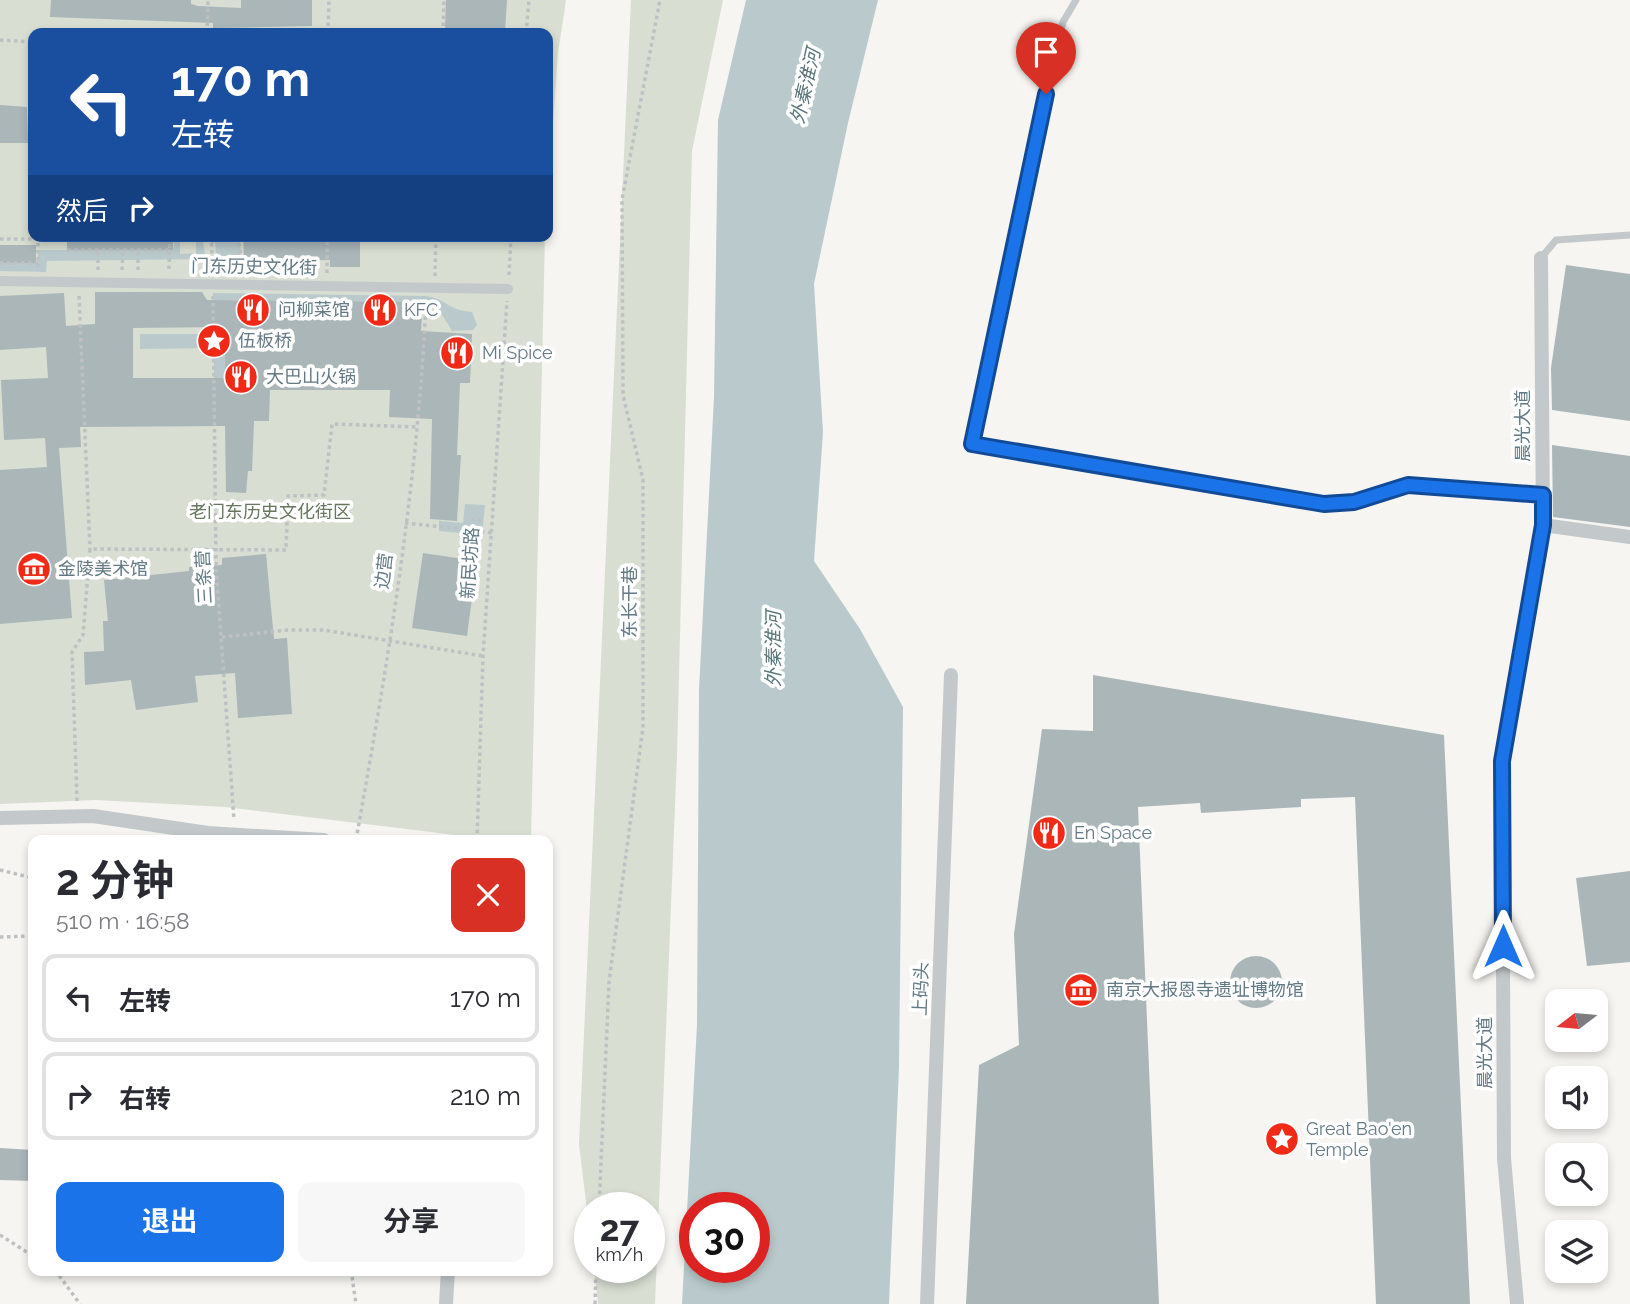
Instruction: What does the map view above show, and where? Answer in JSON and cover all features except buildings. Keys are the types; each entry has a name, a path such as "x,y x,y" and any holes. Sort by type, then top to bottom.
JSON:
{"street":[{"name":"晨光大道","path":"1517,1304 1504,1158 1502,761 1543,525 1541,258"},
{"name":"门东历史文化街","path":"0,281 508,289"},
{"path":"972,444 1324,504 1354,502 1408,485 1543,495"},
{"path":"1543,525 1630,537"},
{"name":"上码头","path":"927,1304 951,675"},
{"path":"0,818 93,816 208,833 266,835"},
{"path":"446,1304 448,1276"}],"lane":[{"path":"972,444 1052,67 1063,22 1076,0"},
{"path":"1541,258 1556,240 1630,234"}],"path":[{"path":"207,28 208,0"},
{"path":"328,28 329,0"},
{"path":"443,28 444,0"},
{"path":"526,28 529,0"},
{"name":"东长干巷","path":"600,1192 609,982 643,727 643,480 623,395 622,199 660,0"},
{"path":"0,40 28,42"},
{"path":"0,239 28,238"},
{"path":"38,242 38,282"},
{"path":"170,242 170,261"},
{"name":"三条营","path":"211,242 216,552 234,818 232,832"},
{"path":"241,242 244,284"},
{"path":"327,242 327,285"},
{"path":"435,287 436,242"},
{"name":"新民坊路","path":"477,835 483,656 511,242"},
{"path":"67,250 170,250"},
{"path":"98,251 98,261"},
{"path":"122,261 123,251"},
{"path":"138,251 138,261"},
{"path":"0,263 38,263"},
{"path":"77,801 72,652 83,635 90,549 79,282"},
{"name":"边营","path":"357,835 390,643 416,427 426,303"},
{"path":"90,549 216,552 286,550 288,496 324,495 332,424 416,427"},
{"path":"404,523 473,530 473,519 480,519 478,531 492,533"},
{"path":"222,637 288,630 323,630 483,656"},
{"path":"0,870 28,877"},
{"path":"0,937 28,936"},
{"path":"0,1235 28,1253"},
{"path":"59,1276 80,1304"},
{"path":"352,1276 356,1304"},
{"path":"595,1304 596,1283"}],"green space":[{"name":"老门东历史文化街区","path":"0,0 566,0 558,53 553,122 553,28 28,28 28,242 545,242 531,835 456,835 225,807 96,800 0,804"},
{"path":"631,0 723,0 692,151 677,756 659,1192 585,1192 579,1144"},
{"path":"596,1283 656,1283 655,1304 598,1304"}],"water":[{"name":"外秦淮河","path":"746,0 878,0 848,123 814,284 823,432 814,561 860,629 903,707 899,1067 889,1304 682,1304 683,1283 770,1283 770,1192 688,1192 697,1025 699,690 714,397 718,120"},
{"path":"175,242 180,242 180,254 196,253 196,242 203,242 206,259 47,261 46,272 0,271 0,263 38,263 38,250 173,250"},
{"path":"215,242 240,242 242,275 217,276"},
{"path":"213,293 426,296 472,312 477,325 473,330 452,331 436,305 426,303 225,300 225,381 214,381 214,348 140,349 140,334 214,334"},
{"path":"465,504 485,505 482,535 439,531 439,521 463,523"}],"place":[{"name":"问柳菜馆","path":"253,310"},
{"name":"KFC","path":"380,310"},
{"name":"伍板桥","path":"214,341"},
{"name":"Mi Spice","path":"457,353"},
{"name":"大巴山火锅","path":"241,377"},
{"name":"金陵美术馆","path":"34,569"},
{"name":"En Space","path":"1049,833"},
{"name":"南京大报恩寺遗址博物馆","path":"1081,990"},
{"name":"Great Bao'en Temple","path":"1282,1139"}],"route":[{"path":"1046,94 972,444 1234,491 1324,504 1354,502 1408,485 1543,495 1543,525 1502,761 1503,946"}]}
